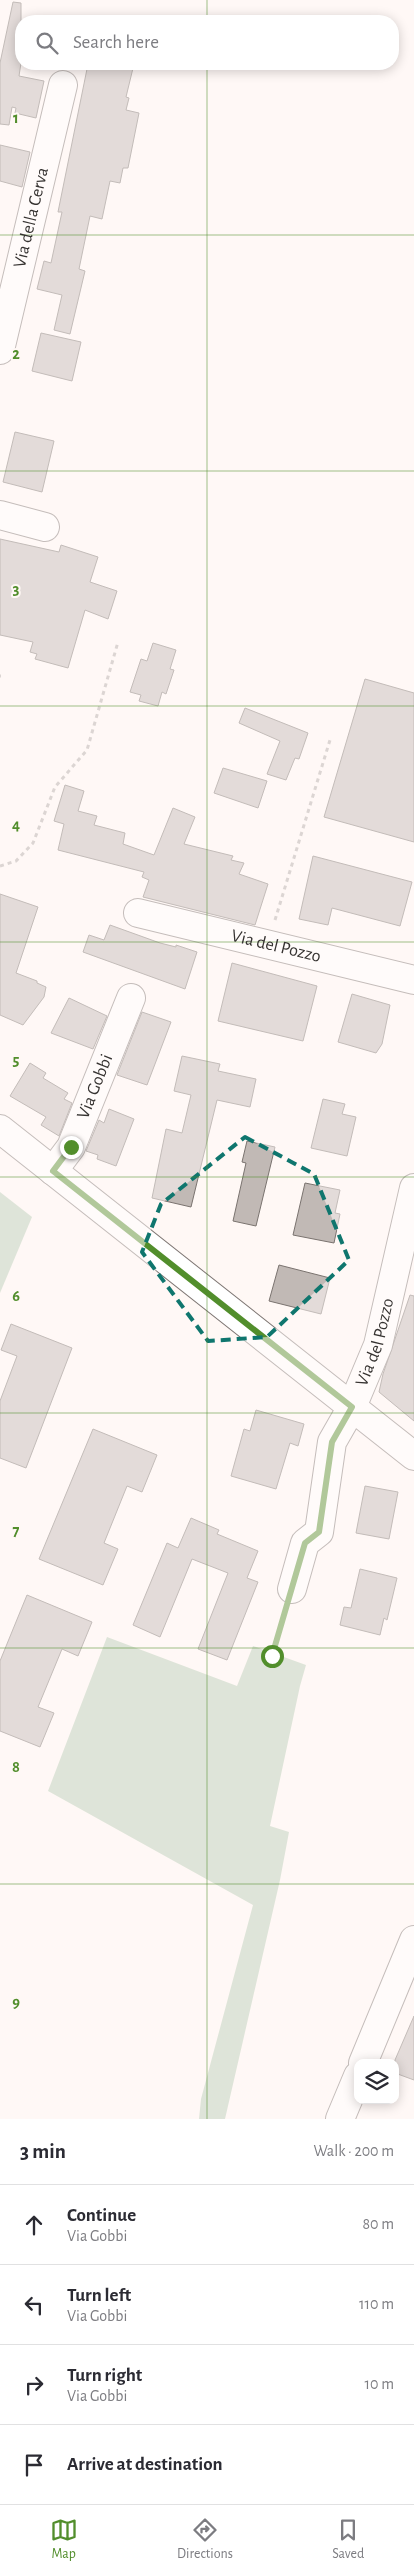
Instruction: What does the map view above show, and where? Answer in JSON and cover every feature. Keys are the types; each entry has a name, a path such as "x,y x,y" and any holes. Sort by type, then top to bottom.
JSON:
{"street":[{"name":"Via della Cerva","path":"0,350 63,85"},
{"path":"0,515 45,527"},
{"name":"Via del Pozzo","path":"138,914 414,980"},
{"name":"Via Gobbi","path":"53,1171 71,1147 131,998"},
{"path":"0,1129 414,1456"},
{"name":"Via del Pozzo","path":"352,1407 378,1346 414,1188"},
{"path":"292,1589 305,1543 319,1532 332,1442 352,1407"},
{"path":"365,2059 414,1940"},
{"path":"340,2119 354,2086"}],"path":[{"path":"0,866 16,861 33,843 56,787 87,750 118,642"},
{"path":"268,945 330,740"},
{"path":"272,1656 292,1589"}],"highlighted area":[{"path":"245,1137 314,1174 349,1260 267,1337 208,1341 142,1252 161,1204"}],"green space":[{"path":"0,1192 32,1217 0,1293"},
{"path":"107,1637 237,1686 253,1646 306,1665 270,1826 289,1832 280,1880 225,2119 199,2119 201,2099 253,1905 48,1791"}],"building":[{"path":"13,2 21,3 21,15 15,15 15,70 20,70 19,76 44,81 36,118 15,113 16,108 12,107 9,125 0,124 0,63"},
{"path":"87,70 133,70 126,97 129,98 126,110 139,113 128,168 123,168 120,183 110,181 102,219 90,216 79,269 85,271 70,334 54,330 62,295 37,289 44,261 51,263 62,212 58,212"},
{"path":"0,145 30,152 22,187 0,181"},
{"path":"41,333 81,342 72,381 32,371"},
{"path":"15,432 54,441 42,492 3,482"},
{"path":"0,539 59,552 61,545 98,557 90,582 117,591 108,619 85,610 68,668 35,659 37,654 30,652 33,642 0,635"},
{"path":"153,643 176,650 170,669 174,670 166,694 162,692 158,706 139,701 141,695 130,692 141,659 147,661"},
{"path":"365,679 414,693 414,842 324,817"},
{"path":"245,708 308,733 299,759 295,758 286,780 267,774 280,741 239,723"},
{"path":"223,768 267,781 258,808 214,793"},
{"path":"65,785 84,791 78,811 97,816 94,825 125,833 123,844 154,855 173,808 195,817 184,844 233,856 231,860 244,863 239,874 268,884 255,925 143,897 149,880 142,877 144,872 58,850 64,824 54,821"},
{"path":"313,856 412,882 400,926 332,908 328,925 299,919"},
{"path":"0,894 38,907 16,973 37,981 37,983 46,987 44,997 23,1025 0,1015"},
{"path":"110,925 160,943 176,947 176,945 197,952 185,989 83,952 89,935 104,940"},
{"path":"232,963 317,986 303,1041 218,1021"},
{"path":"352,994 390,1005 382,1044 376,1053 338,1042"},
{"path":"69,998 107,1016 93,1049 51,1033"},
{"path":"142,1012 171,1022 147,1085 117,1075"},
{"path":"182,1056 220,1064 218,1071 256,1079 250,1107 217,1100 191,1207 152,1198 166,1129 182,1133 191,1095 174,1091"},
{"path":"30,1063 46,1073 43,1078 68,1093 64,1099 72,1103 59,1136 41,1125 46,1117 10,1096"},
{"path":"323,1099 345,1104 342,1114 356,1117 347,1156 311,1148"},
{"path":"109,1109 134,1119 116,1166 97,1159 98,1155 86,1151 99,1120 104,1123"},
{"path":"247,1141 275,1147 256,1226 233,1221 246,1163 242,1162"},
{"path":"305,1183 340,1190 335,1213 340,1214 334,1243 293,1235"},
{"path":"279,1265 330,1278 321,1314 269,1301"},
{"path":"410,1295 414,1296 414,1421 379,1392 383,1374"},
{"path":"11,1324 72,1348 26,1468 0,1458 0,1401 17,1356 1,1350"},
{"path":"256,1410 304,1424 298,1446 290,1443 276,1489 231,1476 244,1429 250,1431"},
{"path":"93,1429 157,1455 142,1492 127,1486 104,1543 118,1549 103,1585 39,1559"},
{"path":"365,1486 398,1492 389,1539 356,1533"},
{"path":"191,1518 219,1530 217,1534 258,1551 247,1578 258,1582 227,1660 198,1649 228,1573 192,1559 160,1637 133,1625 167,1543 178,1548"},
{"path":"360,1569 397,1578 387,1620 384,1618 380,1635 340,1625 344,1607 351,1608"},
{"path":"27,1595 92,1622 78,1656 62,1649 38,1707 54,1713 40,1747 0,1731 0,1661"},
{"path":"414,2016 414,2080 399,2074 399,2059 395,2059"}],"route":[{"path":"71,1147 53,1171 352,1407 332,1442 319,1532 305,1543 272,1656"}]}
